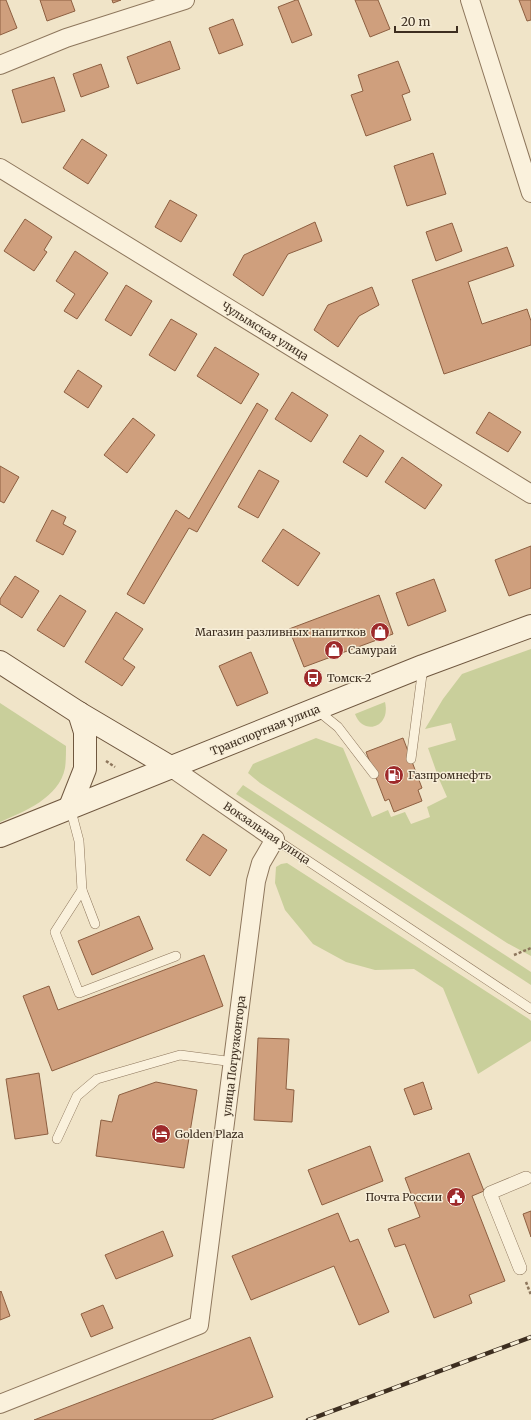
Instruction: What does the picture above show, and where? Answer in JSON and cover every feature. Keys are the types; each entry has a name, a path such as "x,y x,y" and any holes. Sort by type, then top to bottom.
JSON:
{"main road":[{"name":"Транспортная улица","path":"0,836 423,666 531,626"},
{"name":"Вокзальная улица","path":"0,662 80,713 172,768"},
{"path":"70,808 85,769 86,732 80,713"}],"street":[{"path":"0,66 66,38 185,0"},
{"path":"470,0 531,193"},
{"name":"Чулымская улица","path":"0,168 531,494"},
{"name":"Вокзальная улица","path":"172,768 275,838"},
{"name":"улица Погрузконтора","path":"0,1404 199,1325 234,1062 256,881 261,863 275,838"},
{"path":"520,1268 490,1193 526,1178"}],"lane":[{"path":"411,759 423,666"},
{"path":"316,709 338,727 374,774"},
{"path":"70,808 79,840 82,890 95,924"},
{"name":"Вокзальная улица","path":"275,838 531,1009"},
{"path":"82,890 55,932 79,993 176,956"},
{"path":"57,1139 77,1096 98,1079 180,1055 234,1062"}],"path":[{"path":"101,758 118,770"},
{"path":"114,767 119,760"},
{"path":"514,955 531,948"}],"green space":[{"path":"531,649 531,956 507,943 260,783 248,773 253,764 316,738 343,748 372,817 388,810 391,817 405,812 411,824 430,817 427,807 447,797 428,748 456,740 451,723 425,729 443,699 462,674"},
{"path":"385,702 386,711 384,718 375,726 370,727 364,725 359,721 355,714"},
{"path":"0,703 66,746 66,760 62,778 56,788 40,802 0,822"},
{"path":"243,785 531,972 531,985 236,794"},
{"path":"287,863 529,1019 531,1021 531,1041 478,1074 443,988 414,969 375,970 346,962 313,944 285,910 275,883 276,867"}],"building":[{"path":"0,0 6,0 17,28 0,35"},
{"path":"40,0 71,0 75,11 47,21"},
{"path":"112,0 121,0 113,3"},
{"path":"298,0 312,35 292,43 278,7"},
{"path":"355,0 378,0 390,29 370,37"},
{"path":"519,0 531,0 531,20 527,21"},
{"path":"233,19 243,45 219,54 209,28"},
{"path":"170,41 180,69 137,84 127,57"},
{"path":"398,61 410,92 402,95 411,120 366,136 351,95 363,91 358,75"},
{"path":"101,64 109,87 81,97 73,74"},
{"path":"54,77 65,111 22,123 12,90"},
{"path":"82,139 107,155 88,184 63,168"},
{"path":"433,153 446,194 407,206 394,166"},
{"path":"170,200 197,215 181,242 155,227"},
{"path":"25,219 52,237 44,250 47,252 34,271 4,251"},
{"path":"315,222 322,241 288,254 263,296 233,275 244,255"},
{"path":"452,223 462,251 436,261 426,232"},
{"path":"507,247 514,266 468,282 482,324 527,309 531,321 531,345 444,374 412,280"},
{"path":"75,251 108,273 77,319 64,311 75,294 56,281"},
{"path":"126,285 152,301 131,336 105,320"},
{"path":"372,287 379,305 359,316 338,347 314,330 328,305"},
{"path":"171,319 197,334 175,371 149,355"},
{"path":"215,347 259,374 241,404 197,376"},
{"path":"78,370 102,386 88,408 64,392"},
{"path":"292,392 328,415 311,442 275,419"},
{"path":"257,403 268,410 197,532 189,528 144,604 127,594 176,510 189,519"},
{"path":"489,412 521,432 508,452 476,433"},
{"path":"133,418 155,435 127,473 104,455"},
{"path":"360,435 384,451 367,477 343,462"},
{"path":"402,457 442,485 425,509 385,482"},
{"path":"0,466 19,477 4,503 0,501"},
{"path":"259,470 279,481 258,518 238,507"},
{"path":"52,510 66,517 63,524 76,531 63,555 36,541"},
{"path":"283,529 320,553 298,586 262,561"},
{"path":"531,546 531,588 509,596 495,560"},
{"path":"15,576 39,591 22,618 0,604 0,599"},
{"path":"434,579 446,611 408,626 396,593"},
{"path":"60,595 86,611 64,647 37,630"},
{"path":"379,595 393,634 304,667 289,629"},
{"path":"116,612 143,629 123,659 135,667 122,686 85,662"},
{"path":"251,652 268,693 237,706 219,666"},
{"path":"403,738 422,788 418,790 422,801 394,812 389,799 385,801 366,752"},
{"path":"203,834 227,850 210,876 186,860"},
{"path":"139,916 153,949 92,975 78,941"},
{"path":"204,955 223,1006 52,1071 23,996 49,986 58,1010"},
{"path":"258,1038 289,1039 286,1089 294,1090 292,1122 254,1120"},
{"path":"39,1073 48,1134 15,1139 6,1079"},
{"path":"156,1082 197,1090 184,1168 96,1156 101,1120 112,1122 119,1095"},
{"path":"423,1082 432,1109 414,1115 404,1089"},
{"path":"370,1146 383,1181 322,1205 308,1170"},
{"path":"469,1153 484,1191 472,1196 505,1281 469,1295 472,1303 434,1318 405,1244 395,1247 388,1229 420,1217 405,1178"},
{"path":"531,1211 531,1237 523,1214"},
{"path":"338,1213 350,1242 358,1239 389,1312 359,1325 334,1266 251,1300 232,1256"},
{"path":"163,1231 173,1256 116,1279 105,1255"},
{"path":"1,1291 10,1316 0,1320 0,1292"},
{"path":"103,1305 113,1328 91,1337 81,1314"},
{"path":"250,1337 273,1397 211,1420 34,1420"}],"railway":[{"path":"308,1420 531,1337"}],"place":[{"name":"Магазин разливных напитков","path":"380,632"},
{"name":"Самурай","path":"334,650"},
{"name":"Томск-2","path":"313,678"},
{"name":"Газпромнефть","path":"394,775"},
{"name":"Golden Plaza","path":"161,1134"},
{"name":"Почта России","path":"456,1197"}]}
